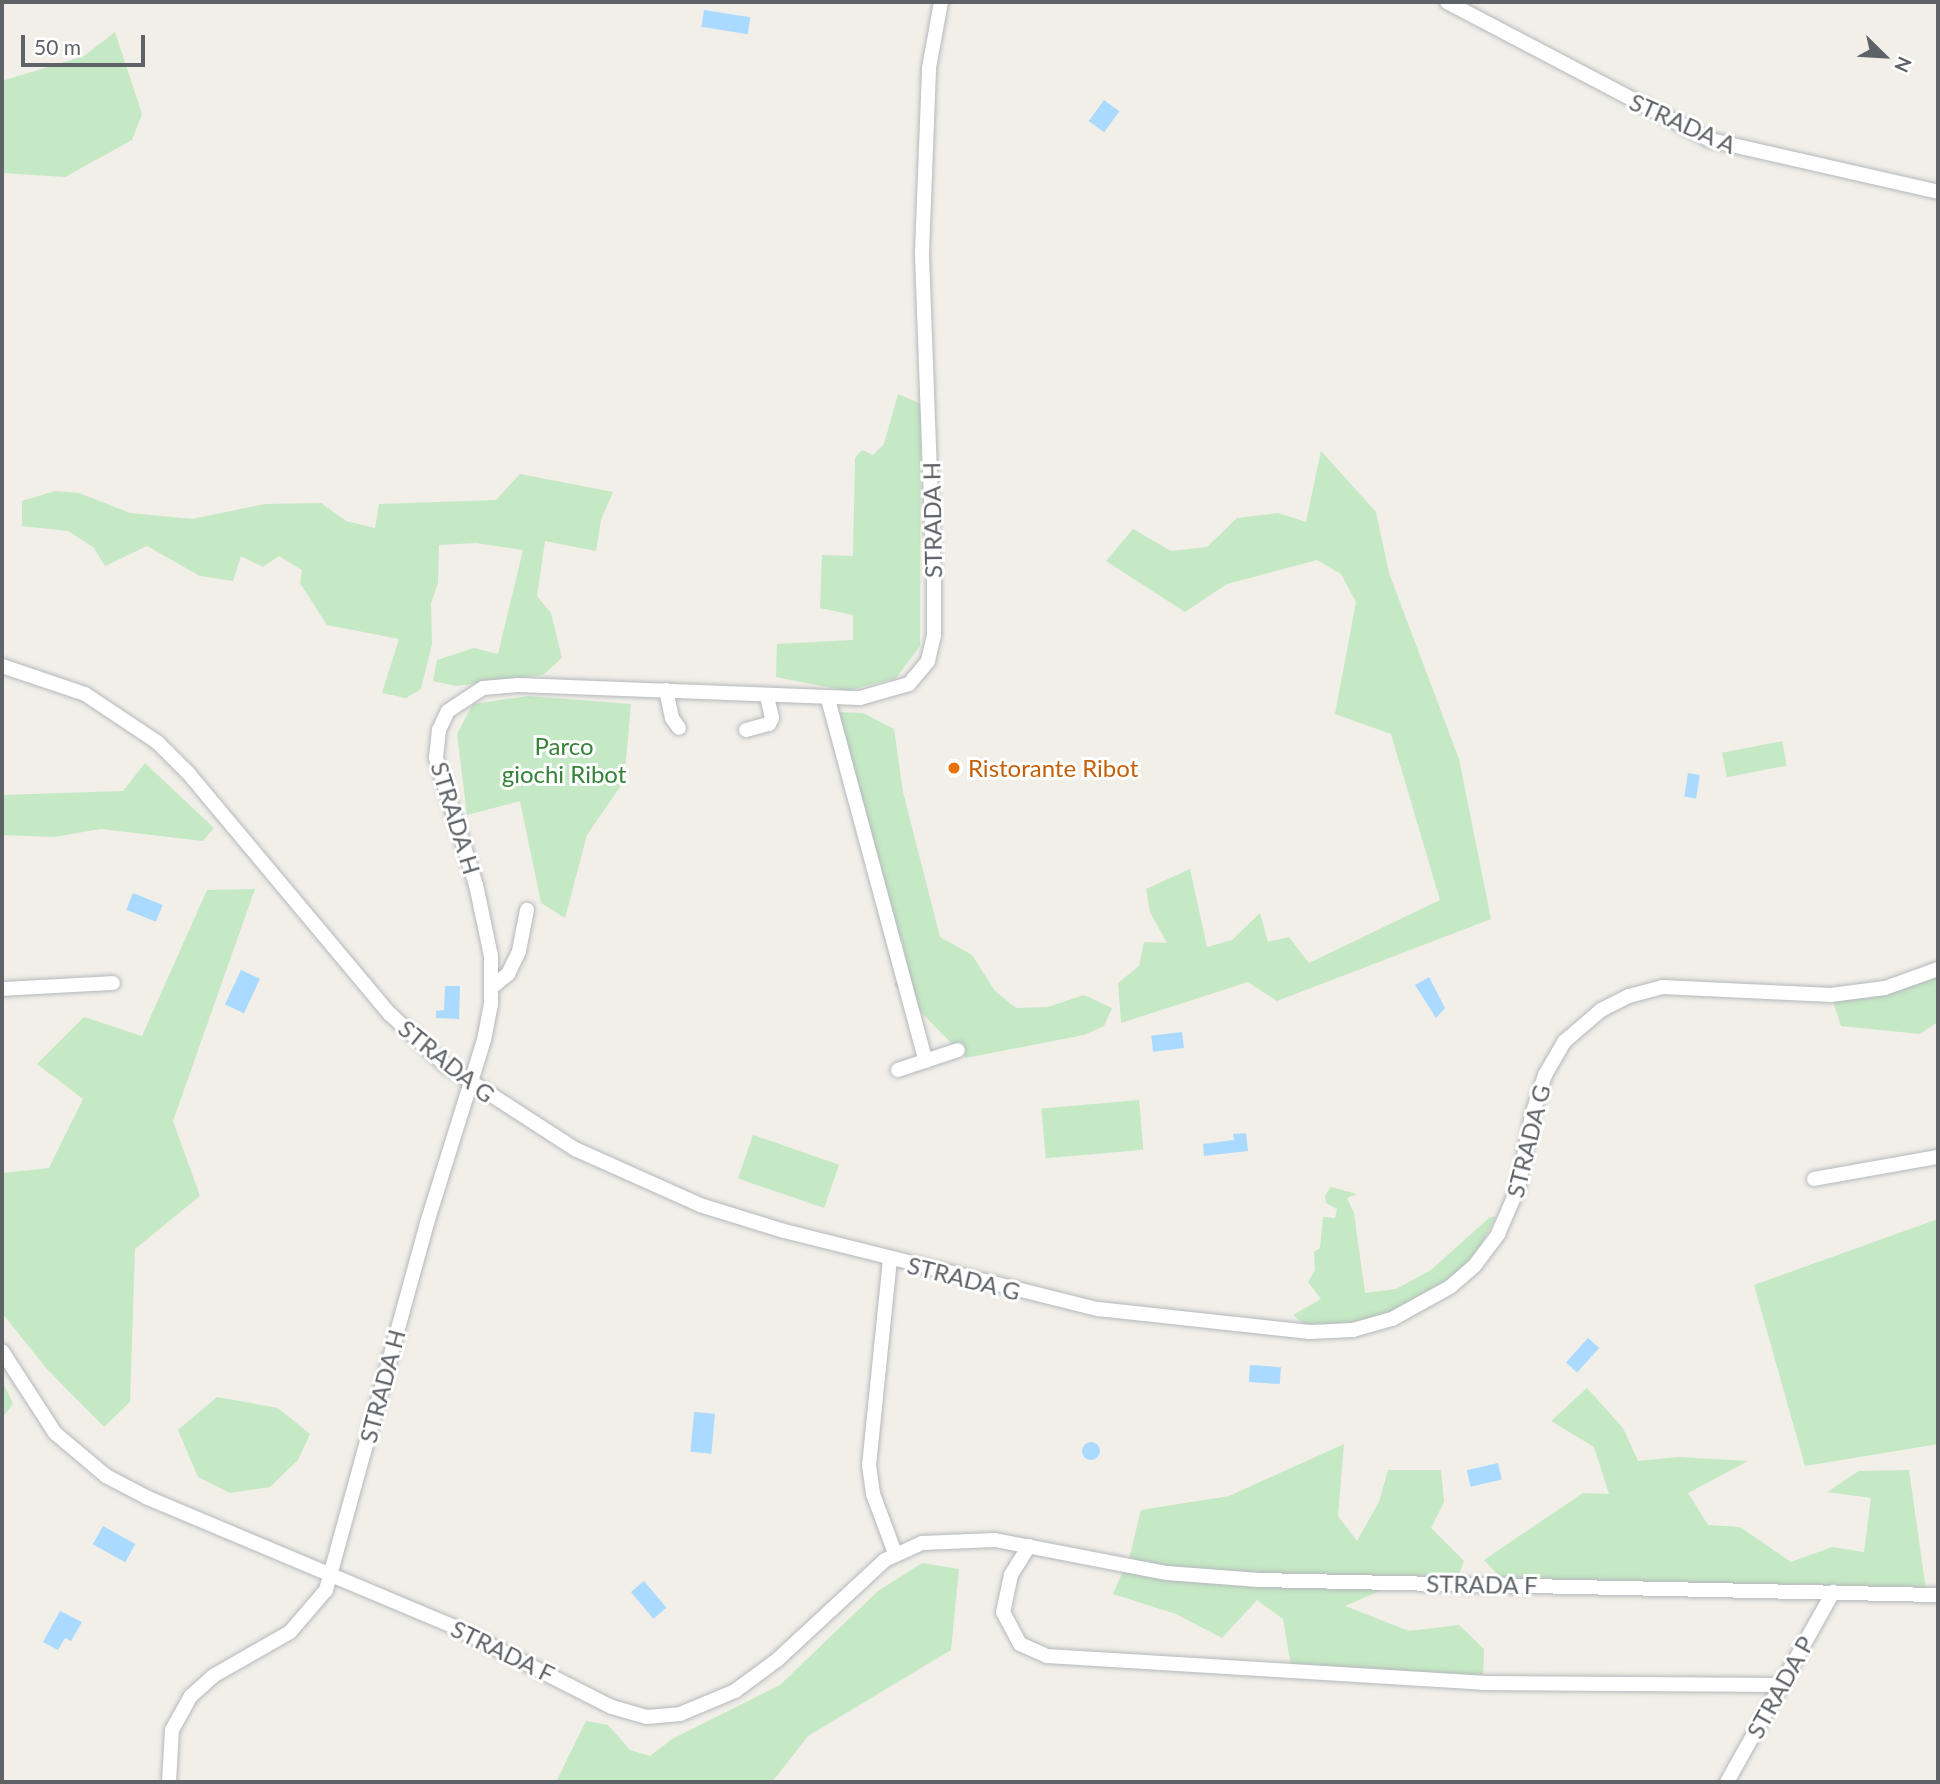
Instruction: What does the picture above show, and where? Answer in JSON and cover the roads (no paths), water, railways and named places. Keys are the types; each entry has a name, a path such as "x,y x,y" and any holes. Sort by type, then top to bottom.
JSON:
{"street":[{"name":"STRADA H","path":"169,1782 170,1738 191,1696 214,1676 300,1624 320,1601 331,1575 427,1223 472,1084 492,987 491,956 476,885 437,765 442,720 462,698 483,688 568,684 828,699 882,694 909,684 923,670 933,643 922,253 929,68 941,2"},
{"name":"STRADA A","path":"1447,2 1710,140 1938,192"},
{"name":"STRADA G","path":"2,666 85,694 157,742 189,774 390,1014 472,1084 575,1149 677,1195 784,1231 1044,1298 1135,1315 1310,1332 1369,1327 1432,1299 1485,1253 1514,1201 1545,1075 1565,1041 1601,1010 1629,996 1662,987 1831,995 1885,988 1938,969"},
{"path":"666,690 671,718 679,728"},
{"path":"746,730 769,724 772,718 767,696"},
{"path":"828,699 926,1061"},
{"path":"492,987 508,974 519,951 527,910"},
{"path":"2,989 113,983"},
{"path":"898,1070 958,1050"},
{"path":"1814,1179 1938,1157"},
{"path":"890,1259 869,1465 873,1494 895,1553"},
{"name":"STRADA F","path":"2,1351 55,1433 96,1469 148,1499 331,1575 537,1666 612,1707 655,1717 696,1709 748,1683 895,1553 922,1544 982,1539 1167,1573 1214,1577 1938,1595"},
{"path":"1029,1546 1007,1583 1004,1615 1020,1644 1048,1656 1474,1682 1782,1685"},
{"name":"STRADA P","path":"1727,1782 1833,1592"}],"water":[{"path":"704,10 750,17 748,34 701,27"},
{"path":"1104,100 1119,111 1104,132 1089,121"},
{"path":"1688,773 1700,775 1696,799 1684,797"},
{"path":"133,893 163,905 156,922 126,910"},
{"path":"241,970 260,979 244,1013 225,1004"},
{"path":"1429,977 1445,1008 1436,1018 1415,985"},
{"path":"445,986 460,986 459,1019 436,1018 436,1011 444,1010"},
{"path":"1182,1032 1184,1048 1153,1052 1151,1036"},
{"path":"1246,1133 1248,1151 1204,1156 1203,1144 1234,1140 1233,1134"},
{"path":"1588,1338 1599,1348 1577,1373 1566,1363"},
{"path":"1250,1365 1281,1367 1280,1384 1249,1382"},
{"path":"694,1412 715,1414 711,1454 691,1452"},
{"path":"1091,1442 1097,1445 1100,1451 1097,1457 1091,1460 1085,1457 1082,1451 1085,1445"},
{"path":"1498,1463 1502,1480 1471,1487 1467,1470"},
{"path":"103,1526 135,1544 125,1562 93,1544"},
{"path":"644,1581 666,1608 653,1619 631,1592"},
{"path":"60,1611 82,1622 71,1641 65,1638 58,1650 43,1642"}],"place":[{"name":"Ristorante Ribot","path":"954,768"}],"park label":[{"name":"Parco giochi Ribot","path":"564,760"}]}
